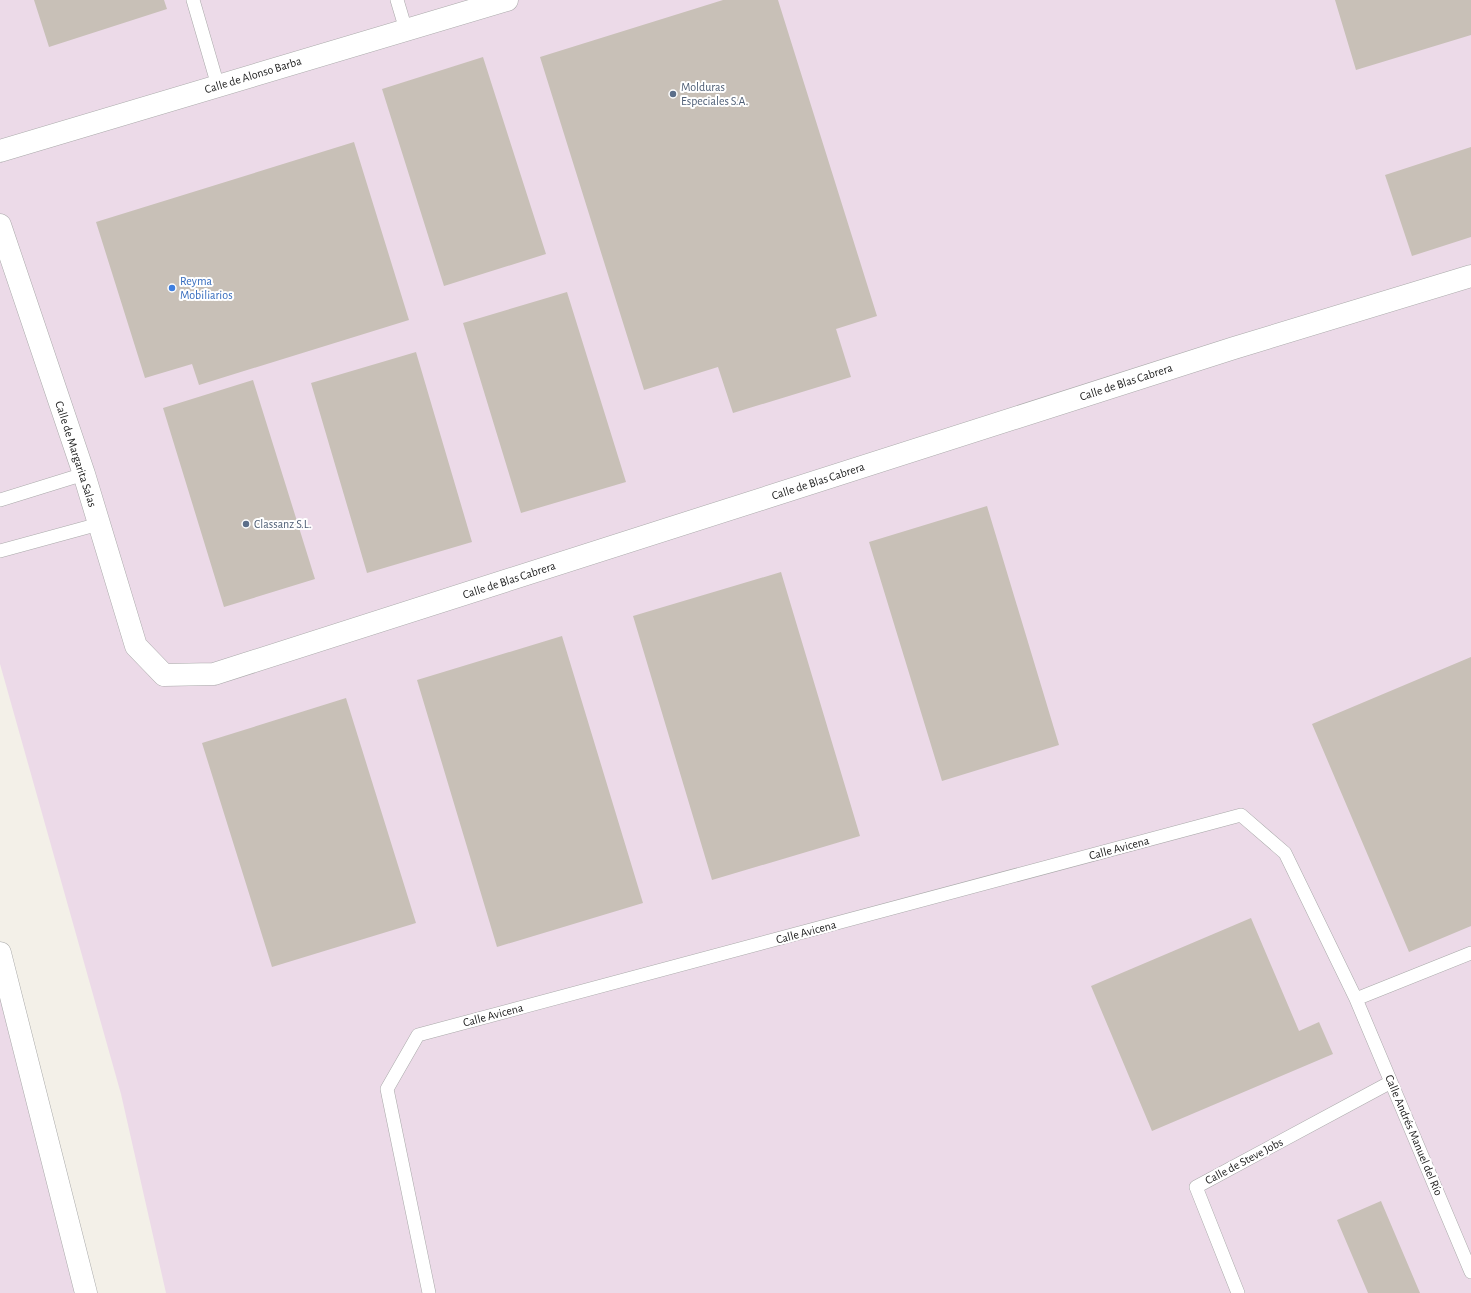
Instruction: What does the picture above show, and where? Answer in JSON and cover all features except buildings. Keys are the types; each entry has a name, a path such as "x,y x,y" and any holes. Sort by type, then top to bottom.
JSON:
{"street":[{"name":"Calle de Alonso Barba","path":"0,151 507,0"},
{"name":"Calle de Margarita Salas","path":"0,225 84,474 136,646 164,675"},
{"name":"Calle de Blas Cabrera","path":"164,675 214,674 1234,348 1471,276"},
{"path":"0,953 86,1293"}],"lane":[{"path":"193,0 218,86"},
{"path":"397,0 406,30"},
{"path":"0,500 84,474"},
{"path":"0,551 99,524"},
{"name":"Calle Avicena","path":"429,1293 387,1089 418,1035 1241,815 1285,853 1356,999"},
{"path":"1356,999 1471,953"},
{"name":"Calle Andrés Manuel del Río","path":"1356,999 1471,1272"},
{"name":"Calle de Steve Jobs","path":"1238,1293 1196,1187 1391,1082"}],"shaded area":[{"path":"0,0 1471,0 1471,1293 166,1293 121,1094 0,664"},
{"path":"0,953 86,1293 0,1293"}],"place":[{"name":"Molduras Especiales S.A.","path":"673,94"},
{"name":"Reyma Mobiliarios","path":"172,288"},
{"name":"Classanz S.L.","path":"246,524"}]}
